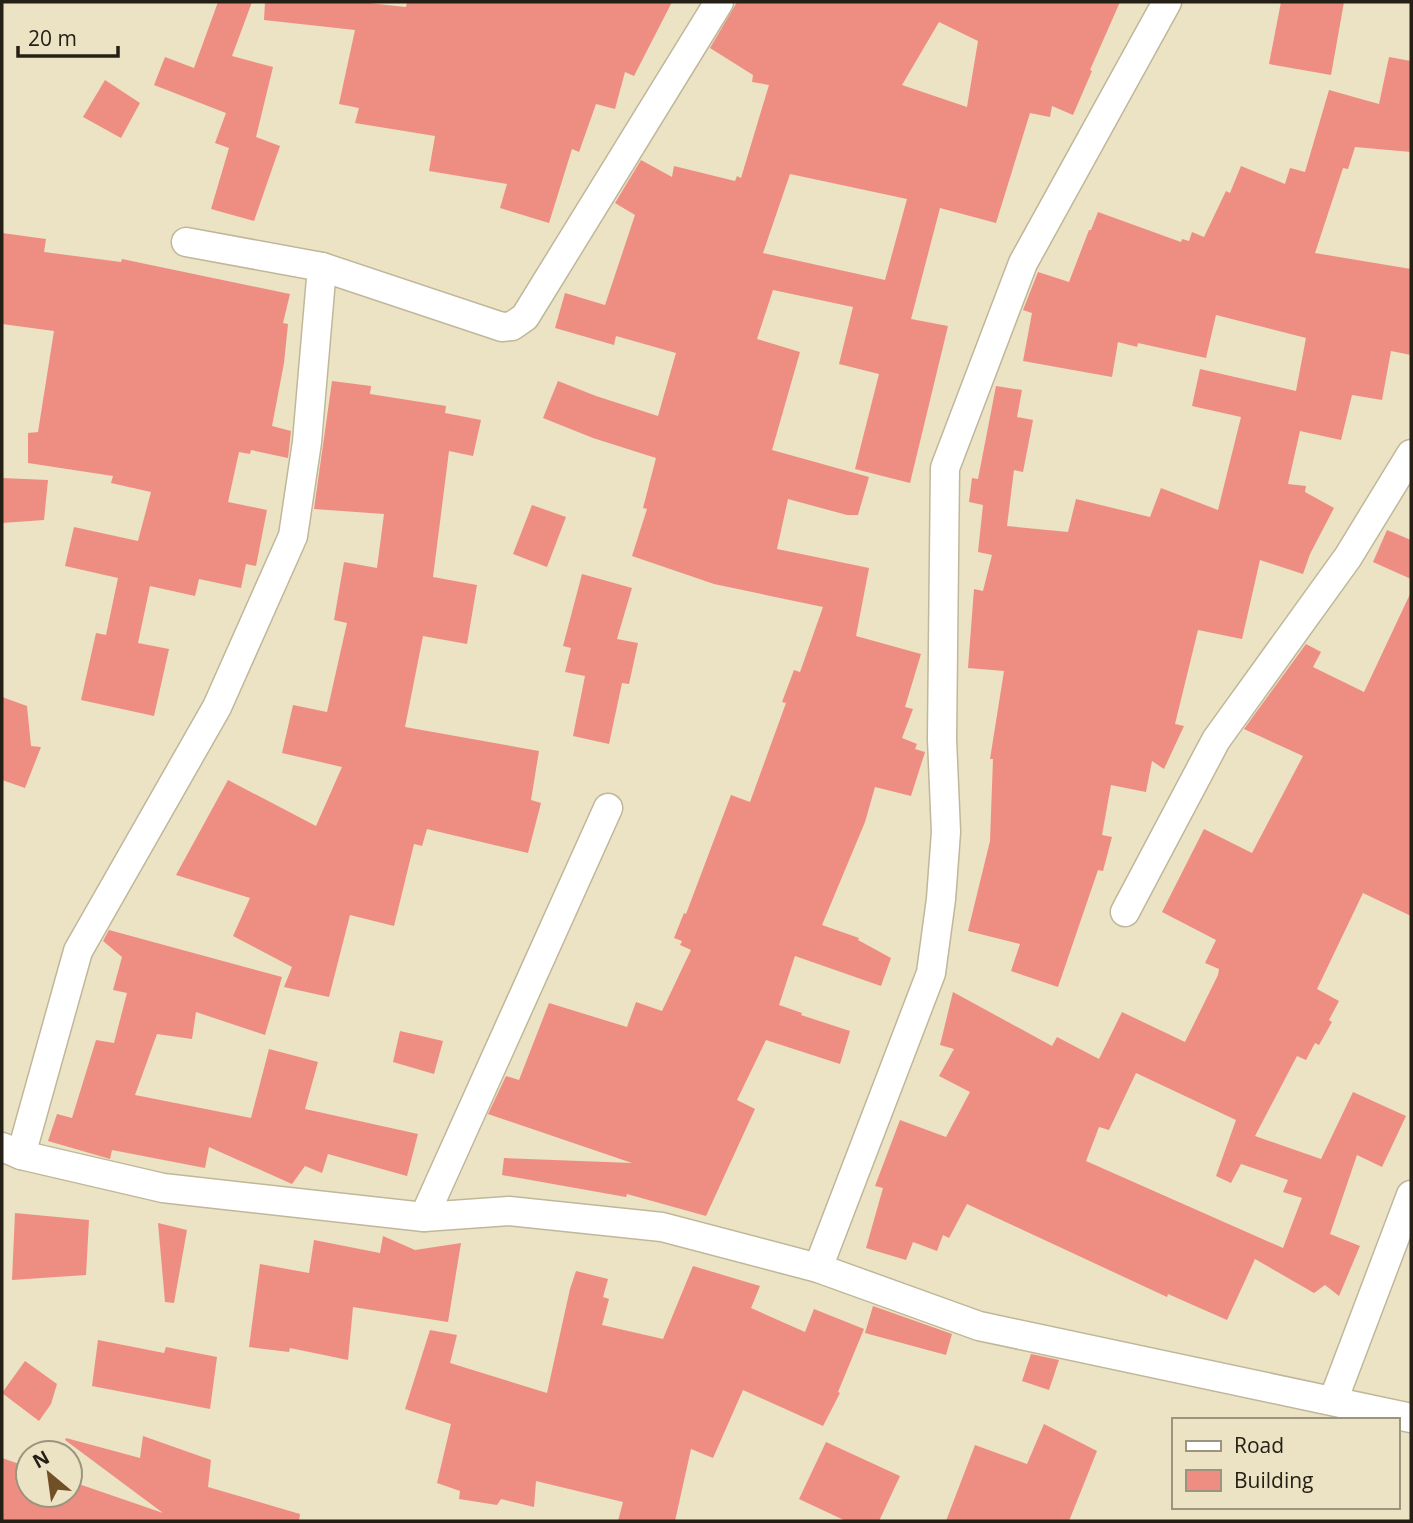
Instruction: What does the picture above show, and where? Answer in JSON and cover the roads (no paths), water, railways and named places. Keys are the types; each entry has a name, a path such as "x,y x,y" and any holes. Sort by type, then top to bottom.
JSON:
{"street":[{"path":"186,242 322,267 502,327 519,323 719,2"},
{"path":"818,1268 931,973 941,899 946,832 942,739 945,468 1023,263 1167,2"},
{"path":"322,267 307,442 293,536 217,708 78,951 11,1151 163,1188 424,1217 509,1211 662,1227 818,1268 979,1326 1411,1418"},
{"path":"1125,912 1216,740 1348,556 1411,454"},
{"path":"424,1217 608,808"},
{"path":"1333,1401 1411,1195"}]}
